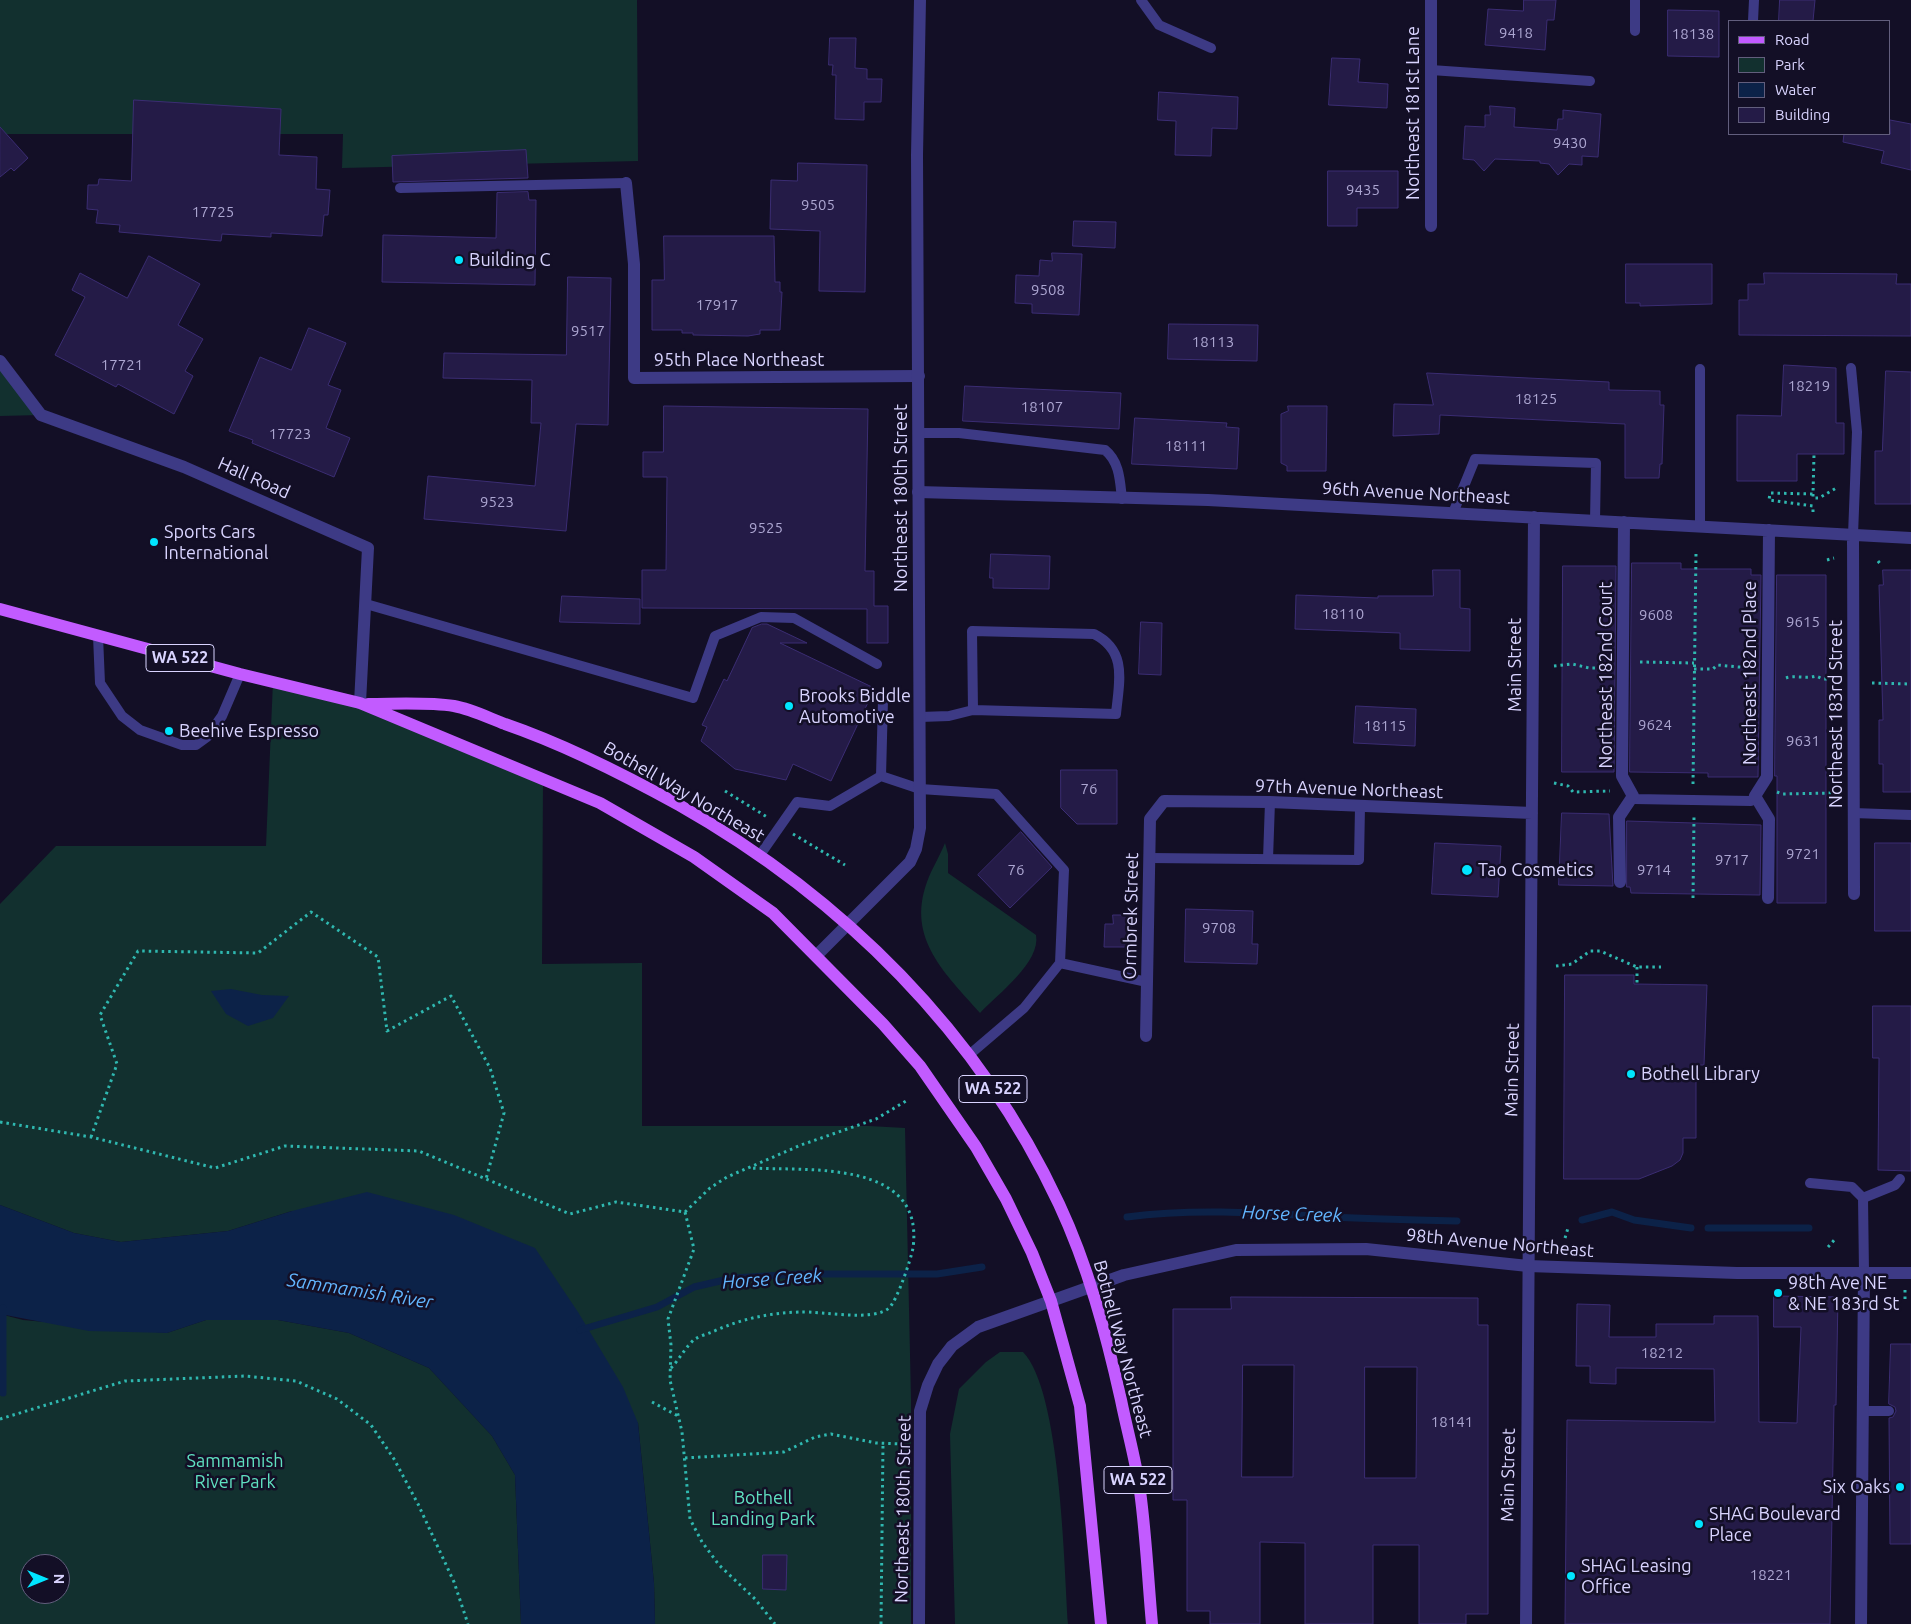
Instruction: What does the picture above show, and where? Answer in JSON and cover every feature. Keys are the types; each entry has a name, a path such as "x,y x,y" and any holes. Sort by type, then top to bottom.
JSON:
{"main road":[{"name":"Bothell Way Northeast","path":"0,609 240,674 360,703 600,803 694,857 773,913 920,1066 976,1147 1028,1245 1051,1301 1080,1406 1101,1624"},
{"name":"Bothell Way Northeast","path":"360,703 455,706 554,741 634,780 720,829 760,855 848,922 912,986 969,1055 1019,1126 1059,1203 1092,1286 1105,1332 1140,1489 1152,1624"}],"street":[{"name":"Northeast 180th Street","path":"816,956 910,862 916,849 920,828 917,155 920,0"},
{"name":"Northeast 181st Lane","path":"1431,0 1431,226"},
{"name":"95th Place Northeast","path":"626,183 634,264 634,378 919,376"},
{"name":"Hall Road","path":"0,361 41,415 184,467 368,548 360,703"},
{"name":"96th Avenue Northeast","path":"918,492 1208,500 1911,538"},
{"name":"Main Street","path":"1526,1624 1534,517"},
{"name":"Northeast 182nd Court","path":"1624,522 1622,776 1633,796"},
{"name":"Northeast 182nd Place","path":"1755,796 1767,777 1769,530"},
{"name":"Northeast 183rd Street","path":"1853,535 1854,894"},
{"path":"1620,882 1620,817 1633,796"},
{"path":"1755,796 1769,819 1768,898"},
{"name":"97th Avenue Northeast","path":"1164,801 1270,802 1532,813"},
{"name":"Ormbrek Street","path":"1146,1036 1150,819 1164,801"},
{"name":"98th Avenue Northeast","path":"1092,1286 1124,1275 1236,1250 1366,1249 1528,1266 1737,1273 1911,1273"},
{"path":"1862,1624 1864,1272"},
{"name":"Northeast 180th Street","path":"919,1624 920,1411 928,1385 938,1364 952,1346 978,1327 1092,1286"}],"lane":[{"path":"1141,0 1159,25 1211,48"},
{"path":"1635,0 1635,31"},
{"path":"1753,20 1754,0"},
{"path":"1431,70 1590,81"},
{"path":"400,188 626,183"},
{"path":"1851,368 1857,432 1853,535"},
{"path":"1700,369 1700,526"},
{"path":"918,433 959,433 1105,450 1111,455 1119,472 1122,499"},
{"path":"1453,513 1476,459 1596,463 1595,520"},
{"path":"366,604 693,698 715,636 761,617 794,618 877,664"},
{"path":"920,717 949,716 973,710 1116,714 1120,673 1116,653 1106,640 1094,634 972,632 973,710"},
{"path":"98,636 100,683 122,716 140,730 182,745 196,745 207,737 222,716 240,674"},
{"path":"881,776 883,700"},
{"path":"881,776 920,790 996,794 1064,870 1060,963 1024,1008 969,1055"},
{"path":"760,855 797,802 830,806 881,776"},
{"path":"1633,796 1634,799 1751,801 1755,796"},
{"path":"1268,859 1270,802"},
{"path":"1150,858 1359,860 1360,807"},
{"path":"1853,813 1911,815"},
{"path":"1060,963 1147,982"},
{"path":"1863,1198 1895,1185 1900,1179"},
{"path":"1810,1183 1852,1187 1863,1198 1864,1272"},
{"path":"1864,1410 1889,1411"}],"path":[{"path":"1814,454 1813,498 1819,498 1842,485"},
{"path":"1813,494 1770,493 1769,500 1813,506 1813,512"},
{"path":"1693,790 1696,552"},
{"path":"1827,560 1834,558"},
{"path":"1633,662 1694,663"},
{"path":"1554,666 1572,664 1589,668 1607,668"},
{"path":"1694,669 1713,669 1717,665 1758,668"},
{"path":"1778,679 1790,676 1834,678"},
{"path":"1872,683 1911,684"},
{"path":"1554,783 1568,786 1573,792 1603,792 1618,789"},
{"path":"1772,790 1782,794 1833,793"},
{"path":"1693,898 1694,810"},
{"path":"91,1137 117,1064 100,1015 138,952 258,953 311,912 378,956 387,1031 452,996 490,1068 504,1114 486,1179"},
{"path":"1556,966 1572,964 1590,952 1600,951 1637,967 1661,967"},
{"path":"1637,967 1637,984"},
{"path":"685,1212 710,1188 727,1177 801,1145 876,1119 906,1101"},
{"path":"0,1122 91,1137 215,1168 285,1146 419,1152 570,1214 616,1202 685,1212"},
{"path":"670,1369 694,1340 736,1322 761,1315 801,1312 874,1315 890,1307 902,1283 912,1254 913,1216 904,1201 882,1183 852,1174 750,1168"},
{"path":"685,1212 694,1248 681,1279 669,1316 670,1380 685,1458 690,1519 702,1542 719,1565 755,1599 775,1624"},
{"path":"1565,1238 1568,1228"},
{"path":"1828,1247 1836,1238"},
{"path":"1905,1290 1906,1300"},
{"path":"1884,1300 1892,1304"},
{"path":"0,1419 125,1381 245,1376 274,1377 296,1381 337,1399 371,1426 394,1459 418,1504 454,1582 468,1624"},
{"path":"652,1402 678,1416"},
{"path":"685,1458 784,1452 815,1437 831,1434 883,1443 920,1443"},
{"path":"881,1624 883,1443"}],"green space":[{"path":"0,0 637,0 638,161 342,168 343,134 0,134"},
{"path":"0,361 41,415 0,416"},
{"name":"Bothell Landing Park","path":"273,681 360,703 543,780 542,964 642,963 642,1126 869,1126 905,1128 911,1399 911,1624 655,1624 654,1583 638,1423 292,1211 228,1231 121,1242 74,1233 0,1205 0,904 56,846 266,846"},
{"path":"945,843 948,854 948,873 1036,935 1036,945 1025,967 980,1013 954,984 933,954 926,938 922,921 922,902 927,882"},
{"name":"Sammamish River Park","path":"0,1314 23,1320 167,1333 206,1320 278,1320 349,1333 429,1368 492,1436 515,1475 521,1624 0,1624"},
{"path":"1000,1352 1023,1352 1036,1372 1046,1403 1058,1480 1068,1624 955,1624 950,1434 959,1389 986,1362"}],"water":[{"path":"231,989 262,995 289,996 273,1018 248,1026 226,1014 211,991"},
{"name":"Sammamish River","path":"367,1192 454,1215 535,1248 578,1312 623,1387 638,1423 654,1583 655,1624 521,1624 515,1475 492,1436 429,1368 349,1333 278,1320 206,1320 167,1333 89,1331 0,1314 0,1205 74,1233 121,1242 228,1231 292,1211"}],"building":[{"path":"1524,0 1556,0 1554,20 1547,20 1545,50 1485,45 1488,9 1523,11"},
{"path":"1780,0 1815,0 1813,20 1779,20"},
{"path":"1668,10 1719,11 1719,57 1668,56"},
{"path":"830,38 856,38 855,68 867,69 867,79 882,79 881,102 864,102 864,120 835,119 836,75 832,75 833,65 829,65"},
{"path":"1332,58 1360,59 1358,82 1388,84 1387,108 1329,105"},
{"path":"1159,92 1238,97 1237,129 1212,128 1211,156 1175,155 1176,121 1158,120"},
{"path":"134,100 281,109 279,155 317,157 316,189 330,190 328,215 324,215 322,236 271,233 271,237 222,234 221,241 119,232 120,225 96,223 98,210 87,209 88,185 98,185 99,179 131,181"},
{"path":"1490,106 1515,108 1514,127 1557,130 1558,119 1563,119 1563,110 1601,114 1598,157 1582,156 1582,165 1569,164 1558,175 1549,164 1540,163 1540,161 1495,159 1484,171 1474,160 1463,159 1465,126 1485,127 1485,115 1490,115"},
{"path":"1891,120 1911,124 1911,170 1881,163 1884,151 1843,142 1844,135 1891,135"},
{"path":"0,127 28,158 14,171 11,168 0,177"},
{"path":"526,150 528,178 393,182 392,156"},
{"path":"798,163 867,165 865,292 819,291 820,231 770,229 771,180 797,181"},
{"path":"1328,171 1398,171 1398,208 1357,208 1357,226 1328,226"},
{"name":"Building C","path":"528,192 529,200 536,200 535,285 382,282 383,235 496,238 497,193"},
{"path":"1074,221 1116,222 1115,248 1073,246"},
{"path":"664,236 774,236 775,282 780,282 780,292 782,292 780,330 760,330 760,334 748,336 693,335 693,333 682,333 682,330 652,330 652,280 664,280"},
{"path":"1052,253 1082,254 1079,315 1032,313 1032,304 1015,303 1016,275 1039,276 1040,260 1052,261"},
{"path":"149,256 200,284 178,325 203,339 185,371 193,376 174,414 118,384 116,387 55,355 85,297 72,290 80,273 127,298"},
{"path":"1626,264 1712,264 1712,304 1640,306 1640,303 1626,303"},
{"path":"1764,273 1897,274 1896,284 1911,284 1911,336 1739,335 1739,300 1748,300 1748,284 1764,284"},
{"path":"568,277 611,278 608,425 576,424 566,531 424,519 428,476 535,486 541,423 531,423 532,380 443,378 444,353 566,355"},
{"path":"1169,324 1258,325 1257,361 1168,359"},
{"path":"309,328 346,343 328,385 341,390 326,428 350,438 334,477 252,443 253,440 229,431 260,357 291,370"},
{"path":"1784,365 1836,368 1836,423 1844,423 1844,454 1797,454 1797,481 1737,481 1737,415 1781,416"},
{"path":"1886,371 1911,372 1911,504 1875,504 1875,451 1882,451"},
{"path":"1427,373 1609,382 1609,390 1660,391 1660,405 1664,405 1662,464 1660,464 1659,478 1625,478 1625,424 1440,415 1439,434 1393,436 1394,404 1433,405"},
{"path":"965,386 1121,393 1119,429 963,421"},
{"path":"664,406 868,409 865,571 874,571 874,606 888,606 888,643 867,643 867,609 642,608 642,570 666,570 667,477 643,477 643,452 663,452"},
{"path":"1288,406 1327,406 1326,471 1287,471 1287,466 1281,463 1281,414 1288,411"},
{"path":"1135,418 1227,423 1226,427 1239,428 1237,469 1132,464"},
{"path":"991,554 1050,556 1049,589 993,588 993,578 990,578"},
{"path":"1632,563 1681,563 1681,569 1751,569 1751,575 1761,575 1758,777 1708,777 1708,773 1630,772"},
{"path":"1563,566 1616,566 1614,772 1562,772"},
{"path":"1433,570 1460,570 1460,608 1470,609 1470,651 1400,649 1400,633 1295,629 1296,595 1378,598 1378,596 1433,596"},
{"path":"1883,570 1911,570 1911,792 1883,792 1883,764 1879,764 1879,720 1883,720 1879,585 1883,585"},
{"path":"1777,575 1826,575 1826,903 1777,903 1777,776 1775,776"},
{"path":"562,596 640,599 640,624 560,622"},
{"path":"1141,622 1162,623 1161,675 1139,674"},
{"name":"Brooks Biddle Automotive","path":"767,624 807,643 780,643 872,687 872,694 831,781 793,764 786,780 735,769 701,741 707,727 702,725 724,679 727,681 752,628"},
{"path":"1356,706 1416,709 1415,746 1354,743"},
{"path":"1061,770 1117,770 1117,824 1077,824 1061,808"},
{"path":"1562,813 1609,814 1613,886 1559,885"},
{"path":"1627,821 1761,825 1760,895 1631,893 1630,887 1627,887"},
{"path":"1021,832 1052,867 1010,908 978,875"},
{"name":"Tao Cosmetics","path":"1435,843 1501,846 1498,897 1432,894"},
{"path":"1875,843 1911,843 1911,931 1875,931"},
{"path":"1186,909 1253,911 1252,944 1258,944 1257,964 1185,962"},
{"path":"1113,915 1131,915 1131,947 1104,947 1105,924 1113,924"},
{"name":"Bothell Library","path":"1565,975 1634,975 1634,984 1707,985 1704,1065 1696,1065 1696,1138 1683,1138 1683,1153 1680,1160 1672,1166 1639,1179 1564,1179"},
{"path":"1873,1006 1911,1006 1911,1171 1878,1170 1879,1058 1873,1058"},
{"name":"SHAG Boulevard Place","path":"1774,1296 1838,1297 1830,1624 1565,1624 1567,1420 1715,1422 1714,1369 1616,1368 1616,1384 1590,1383 1590,1366 1576,1366 1577,1304 1610,1305 1609,1337 1656,1337 1656,1324 1714,1324 1714,1316 1758,1316 1759,1422 1797,1423 1801,1327 1774,1327"},
{"path":"1231,1297 1478,1298 1478,1325 1488,1325 1488,1614 1466,1614 1466,1624 1419,1624 1419,1545 1373,1545 1373,1624 1305,1624 1305,1543 1260,1542 1260,1624 1210,1624 1210,1611 1187,1611 1187,1500 1173,1500 1173,1309 1231,1309","holes":["1243,1365 1294,1365 1293,1477 1242,1477","1365,1367 1417,1367 1416,1478 1365,1478"]},
{"name":"Six Oaks","path":"1891,1344 1911,1344 1911,1544 1890,1544 1889,1418 1893,1417 1896,1411 1895,1407 1889,1404"},
{"path":"763,1555 787,1555 786,1590 763,1589"}],"waterway":[{"name":"Horse Creek","path":"1127,1217 1152,1214 1229,1212 1457,1221"},
{"name":"Horse Creek","path":"1582,1220 1612,1212 1634,1220 1691,1228"},
{"name":"Horse Creek","path":"1708,1228 1809,1228"},
{"name":"Horse Creek","path":"580,1330 657,1307 694,1287 733,1278 799,1274 937,1274 982,1267"},
{"path":"3,1308 3,1393"}],"place":[{"name":"Building C","path":"459,260"},
{"name":"Sports Cars International","path":"154,542"},
{"name":"Brooks Biddle Automotive","path":"789,706"},
{"name":"Beehive Espresso","path":"169,731"},
{"name":"Tao Cosmetics","path":"1467,870"},
{"name":"Bothell Library","path":"1631,1074"},
{"name":"98th Ave NE & NE 183rd St","path":"1778,1293"},
{"name":"Six Oaks","path":"1900,1487"},
{"name":"SHAG Boulevard Place","path":"1699,1524"},
{"name":"SHAG Leasing Office","path":"1571,1576"}]}
